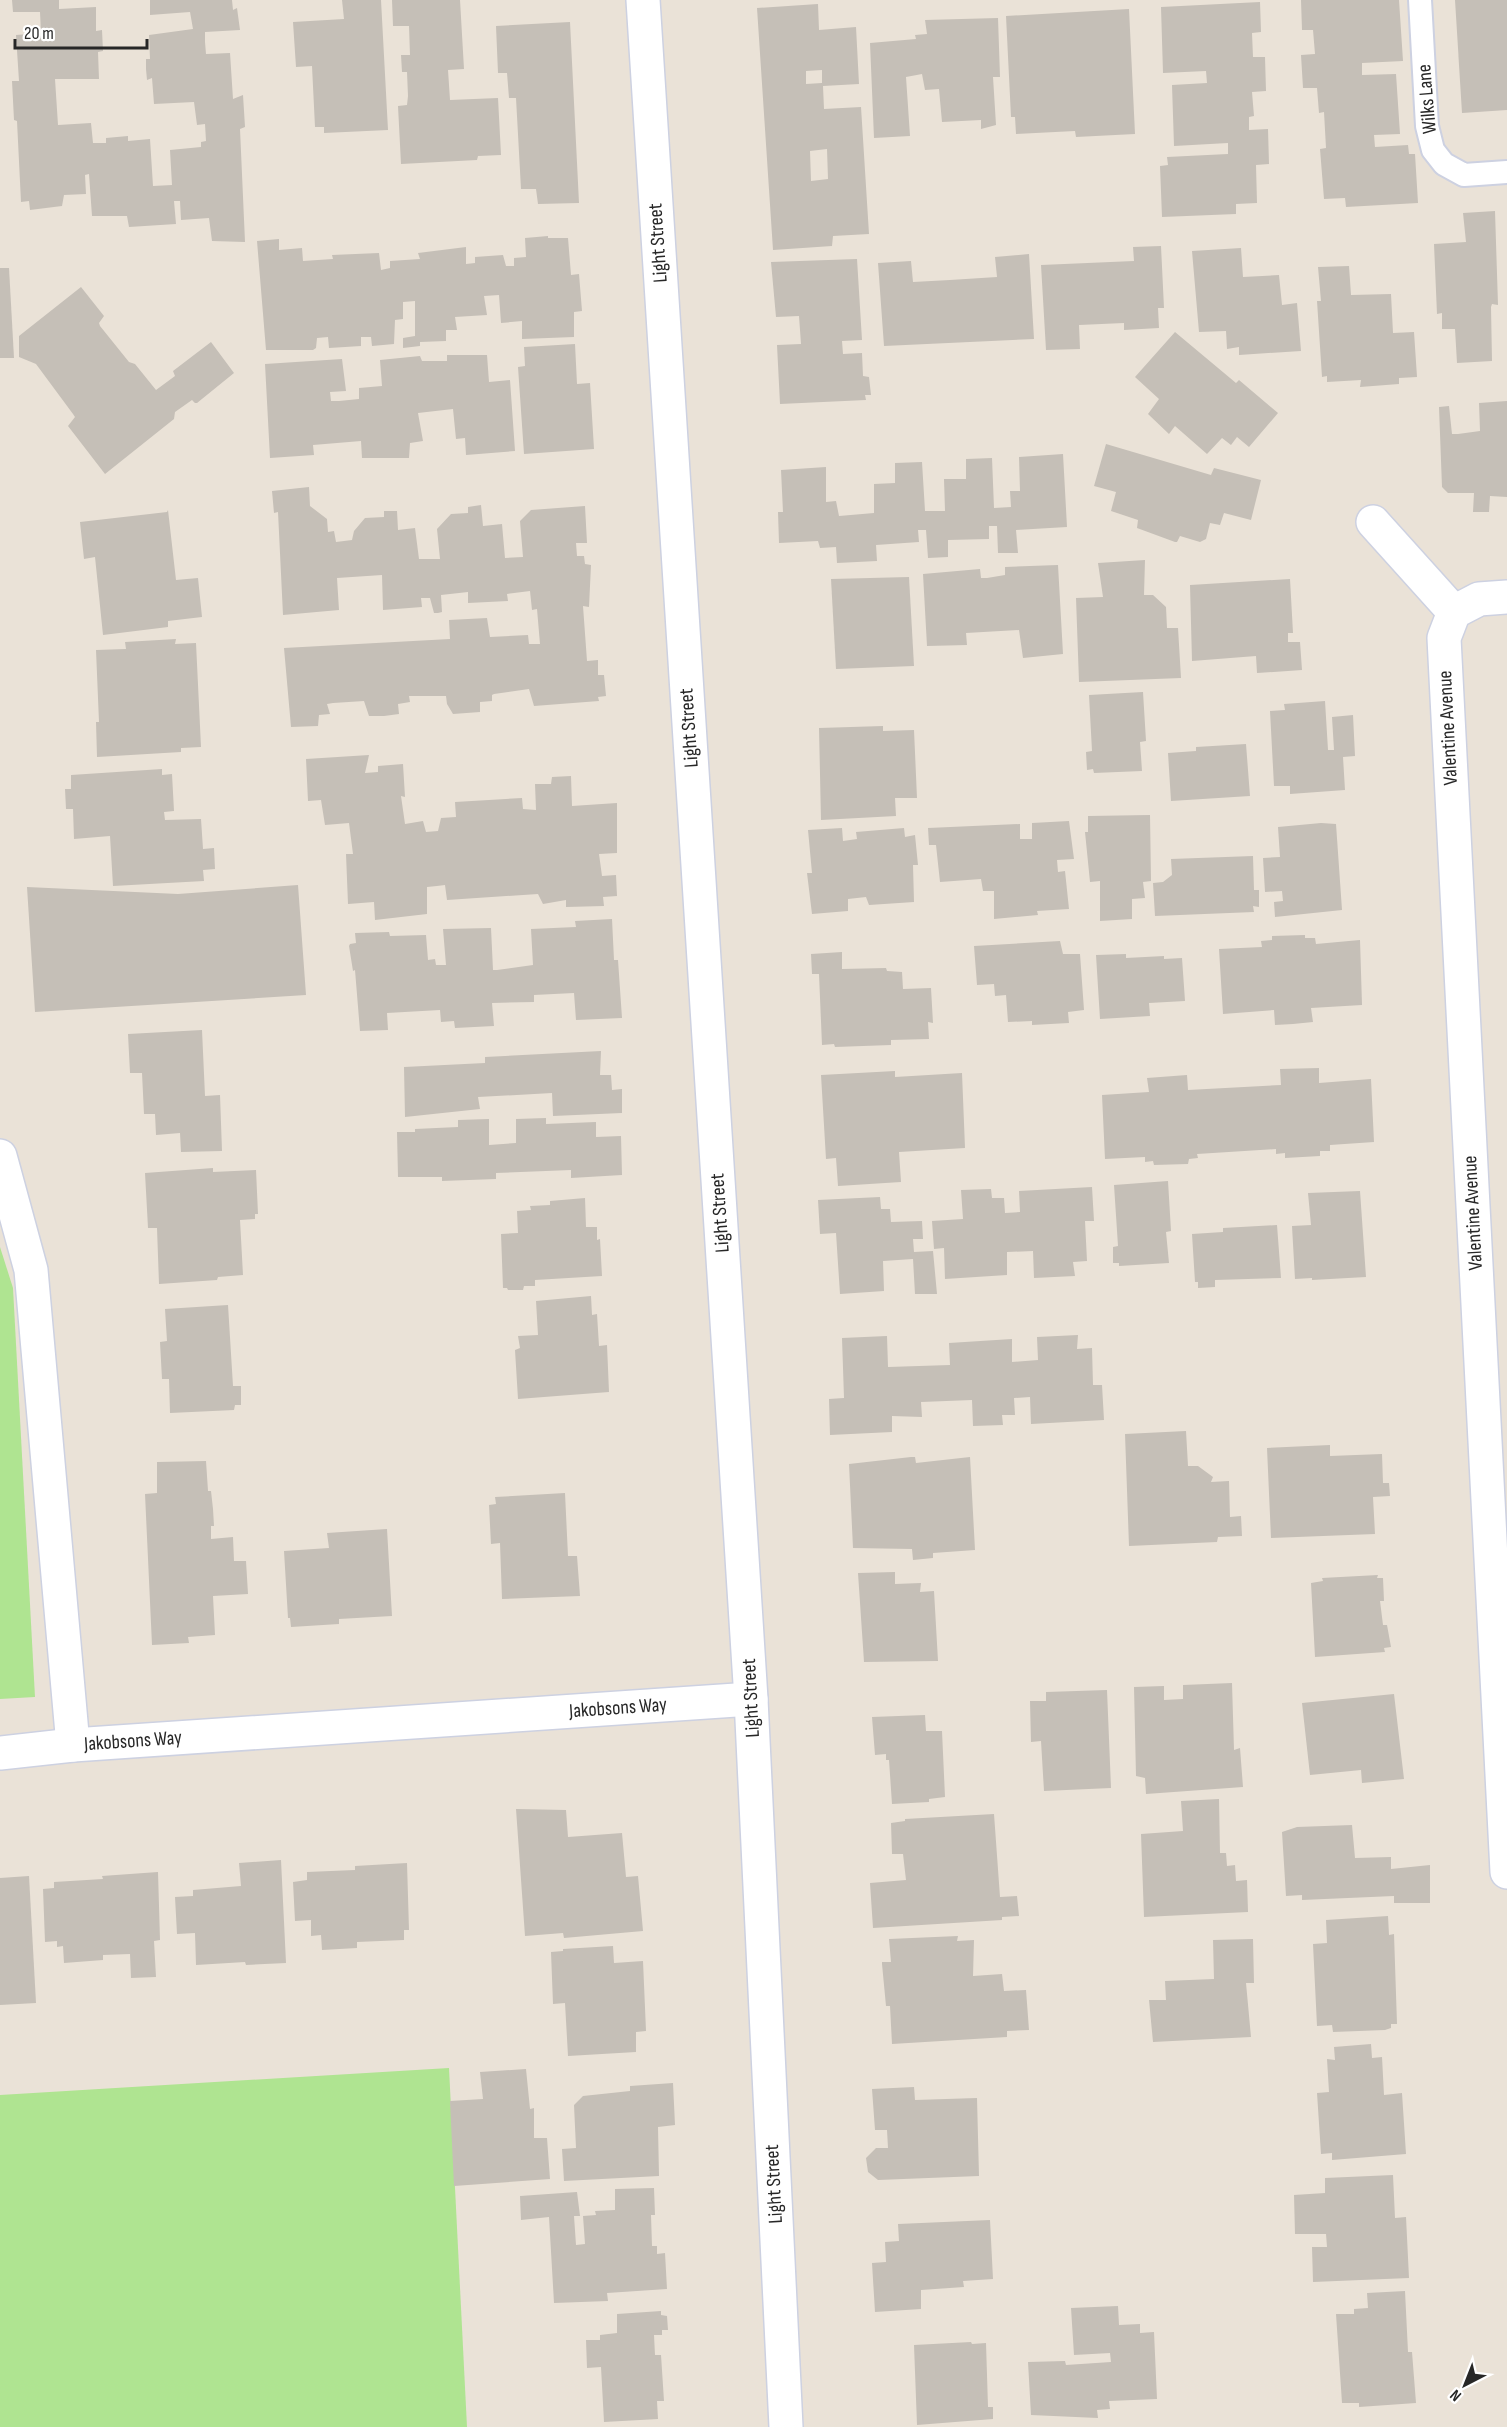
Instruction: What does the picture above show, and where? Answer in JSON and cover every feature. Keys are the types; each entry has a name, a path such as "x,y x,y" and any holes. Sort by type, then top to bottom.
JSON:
{"street":[{"name":"Light Street","path":"643,0 752,1698 786,2427"},
{"path":"1373,522 1454,612 1479,599 1507,597"},
{"name":"Valentine Avenue","path":"1454,612 1444,638 1507,1872"},
{"name":"Jakobsons Way","path":"0,1156 31,1270 73,1745 752,1698"},
{"path":"0,1753 73,1745"}],"lane":[{"name":"Wilks Lane","path":"1420,0 1428,126 1432,150 1444,164 1464,175 1507,172"}],"green space":[{"path":"0,1247 13,1288 35,1697 0,1699"},
{"path":"449,2068 467,2427 0,2427 0,2095"}],"building":[{"path":"12,0 59,0 59,9 96,7 96,31 102,30 103,51 98,52 99,79 55,79 58,125 91,123 93,143 106,143 106,138 128,136 128,141 150,139 153,186 172,185 170,150 201,147 201,142 206,141 205,124 197,125 194,102 154,104 152,78 147,80 146,69 146,59 150,59 149,35 193,29 190,12 150,15 150,0 232,0 233,10 237,8 240,30 205,32 205,42 206,54 230,53 233,99 243,95 245,127 240,129 245,242 212,241 209,218 181,220 180,201 174,201 176,224 129,227 127,216 92,216 89,174 85,175 86,194 64,195 62,206 30,210 29,201 21,202 17,121 14,120 12,81 19,81 16,35 41,33 40,12 13,12"},
{"path":"342,0 381,0 388,130 324,133 324,127 315,127 312,66 296,67 293,22 344,19"},
{"path":"392,0 460,0 464,69 448,70 450,100 498,98 501,155 478,156 477,160 401,164 398,106 407,105 407,72 402,72 401,55 410,55 409,26 393,26"},
{"path":"1301,0 1399,0 1403,61 1362,63 1362,75 1396,74 1400,134 1374,135 1375,147 1408,145 1409,154 1415,154 1418,203 1346,207 1345,198 1324,199 1320,149 1326,148 1324,112 1319,113 1317,88 1303,88 1301,55 1315,54 1313,30 1302,30"},
{"path":"1455,0 1507,0 1507,110 1462,113"},
{"path":"1260,2 1261,32 1252,33 1253,57 1265,57 1266,91 1252,92 1254,116 1249,117 1249,130 1268,129 1269,164 1256,165 1257,203 1236,204 1236,214 1162,217 1160,166 1168,165 1167,157 1228,154 1228,143 1174,146 1172,85 1207,83 1206,71 1163,73 1161,7"},
{"path":"818,4 819,30 856,27 859,84 823,86 824,109 861,107 869,234 833,236 832,246 773,250 757,8","holes":["822,70 822,83 806,84 806,71","827,149 828,179 811,181 810,151"]},
{"path":"1129,9 1135,134 1076,137 1075,131 1016,134 1015,117 1011,117 1006,16"},
{"path":"998,18 1000,77 993,77 996,125 981,129 981,120 942,122 939,89 925,90 922,74 906,77 910,136 874,138 870,43 916,39 915,35 927,34 925,20"},
{"path":"570,22 579,203 538,204 536,189 521,189 516,98 509,98 507,73 498,73 496,26"},
{"path":"1495,211 1498,305 1492,304 1491,307 1492,361 1457,363 1455,329 1442,329 1442,313 1437,314 1434,244 1466,242 1463,213"},
{"path":"548,236 548,238 568,238 571,275 579,274 582,311 574,312 574,337 522,339 522,321 501,323 499,295 484,296 487,315 455,317 457,330 446,330 446,341 420,342 420,346 403,348 403,338 415,336 415,301 403,302 403,319 395,320 394,344 372,346 371,337 361,337 361,346 329,348 328,337 317,338 316,348 313,350 266,350 257,241 279,239 279,250 302,248 303,261 333,259 332,255 379,253 381,270 390,268 390,261 420,259 418,253 466,247 466,264 475,263 475,257 503,255 506,266 514,266 514,258 526,257 525,238"},
{"path":"1161,246 1164,308 1158,308 1159,328 1124,330 1124,323 1079,325 1080,349 1046,350 1041,265 1134,261 1133,247"},
{"path":"1241,248 1243,277 1279,275 1282,305 1297,303 1301,351 1239,355 1239,347 1227,349 1226,331 1199,332 1192,251"},
{"path":"1029,254 1034,339 884,346 878,263 911,261 913,282 950,280 997,277 995,257"},
{"path":"857,259 862,340 842,341 843,354 862,353 863,376 869,377 871,395 865,395 866,400 780,404 777,345 801,344 799,316 776,317 771,262"},
{"path":"1349,266 1351,295 1391,294 1393,333 1414,332 1417,377 1399,378 1399,384 1360,387 1361,380 1327,382 1327,376 1322,377 1317,301 1321,301 1318,267"},
{"path":"0,268 9,268 14,358 0,358"},
{"path":"81,287 104,316 99,323 100,326 129,362 135,364 156,390 175,376 173,371 211,342 234,373 197,403 192,400 175,412 174,419 105,474 68,426 75,417 73,414 36,364 19,357 19,336"},
{"path":"1175,332 1236,383 1239,380 1278,413 1249,447 1237,437 1231,445 1222,438 1207,454 1175,426 1169,434 1148,414 1159,399 1135,377"},
{"path":"575,344 577,384 590,383 594,449 524,454 518,367 525,366 524,347"},
{"path":"447,355 487,355 489,382 510,380 515,451 466,455 465,438 456,439 453,409 418,413 423,441 410,443 409,458 362,458 361,441 313,445 314,455 270,458 265,364 342,359 346,391 330,392 331,401 339,401 359,399 359,388 382,386 380,360 420,356 422,361 447,361"},
{"path":"1507,401 1507,497 1490,496 1489,512 1473,512 1474,493 1448,493 1442,487 1439,407 1449,406 1452,434 1458,434 1480,431 1479,403"},
{"path":"1106,444 1211,475 1214,468 1261,480 1251,520 1224,513 1220,525 1210,523 1206,539 1200,542 1180,536 1175,542 1137,528 1138,520 1111,511 1116,492 1094,486"},
{"path":"1063,454 1067,527 1016,530 1018,553 998,553 997,526 989,526 989,539 948,540 948,557 928,558 926,530 918,530 919,542 876,545 877,561 837,563 836,547 820,548 818,541 779,543 778,512 783,512 781,470 826,467 826,502 836,501 839,516 874,513 874,484 895,483 895,463 922,462 925,511 945,511 944,479 966,479 966,459 992,458 994,508 1011,507 1010,491 1020,491 1019,457"},
{"path":"309,487 310,506 327,519 328,532 334,531 336,542 352,540 354,531 365,518 384,517 384,511 397,511 398,530 415,528 419,559 440,559 437,529 451,514 468,513 468,507 481,505 483,526 502,524 505,558 523,557 520,521 531,510 585,506 587,543 576,543 577,556 584,556 585,564 591,565 589,607 583,606 587,661 598,660 598,675 604,675 606,696 598,697 599,701 534,706 529,689 494,694 492,701 480,702 480,712 453,714 447,704 446,696 409,696 410,702 398,704 399,714 384,716 369,716 364,701 333,703 327,704 330,714 319,715 318,726 291,727 284,648 450,639 449,620 487,618 490,637 528,635 529,644 540,644 537,609 532,610 530,591 507,594 508,601 468,603 468,592 441,595 442,612 438,613 434,613 430,598 421,598 422,607 383,610 382,575 337,578 339,610 283,615 278,512 274,513 272,491"},
{"path":"168,510 176,580 198,578 202,617 168,621 168,627 103,635 95,557 84,559 80,522 167,512"},
{"path":"1145,560 1144,595 1153,595 1166,607 1167,628 1178,628 1181,678 1079,682 1076,598 1103,597 1098,563"},
{"path":"1058,565 1063,654 1023,658 1019,630 966,633 967,645 927,646 923,574 980,569 981,578 987,578 1005,575 1005,567"},
{"path":"909,577 914,666 836,669 831,579"},
{"path":"1290,579 1293,633 1288,633 1288,642 1300,642 1302,670 1257,673 1256,656 1192,661 1190,585"},
{"path":"176,639 175,644 196,643 201,747 181,748 181,752 97,757 96,722 99,722 96,650 126,649 125,642"},
{"path":"1143,692 1146,741 1140,742 1142,771 1094,773 1093,769 1087,770 1086,752 1092,751 1089,695"},
{"path":"1325,701 1328,750 1334,750 1332,717 1353,715 1355,756 1343,757 1345,790 1290,794 1290,786 1274,786 1270,711 1285,710 1284,704"},
{"path":"883,726 883,731 914,730 917,798 895,798 896,816 821,820 819,728"},
{"path":"1246,744 1250,796 1171,801 1168,753 1196,751 1196,747"},
{"path":"369,755 365,773 378,772 378,766 403,764 405,797 401,796 405,824 423,821 426,832 438,831 441,818 456,817 455,802 522,798 523,809 536,810 535,784 551,784 552,777 571,776 572,806 617,803 617,853 599,854 602,876 616,875 617,896 603,897 604,906 566,907 566,900 543,904 538,894 447,900 445,885 427,887 427,914 375,920 374,902 348,904 346,854 353,854 349,823 325,825 321,800 308,801 306,759"},
{"path":"162,769 162,775 172,774 174,811 164,812 165,820 201,819 203,849 214,848 215,869 203,870 204,881 113,886 110,836 74,839 73,809 66,809 65,789 71,789 71,775"},
{"path":"1150,815 1151,881 1143,882 1145,898 1132,899 1132,919 1100,921 1100,881 1090,882 1085,832 1088,832 1088,816"},
{"path":"1069,821 1074,859 1057,860 1058,872 1065,871 1069,909 1037,911 1038,915 994,919 994,891 983,891 981,879 940,882 936,845 929,845 928,828 1020,824 1020,839 1032,839 1032,823"},
{"path":"1336,824 1342,910 1275,917 1274,902 1283,901 1282,891 1265,892 1263,858 1280,857 1278,827"},
{"path":"842,828 843,841 857,839 856,832 904,828 905,837 915,835 918,865 913,865 914,902 869,905 866,897 848,899 848,911 812,914 807,873 812,873 808,830"},
{"path":"1253,856 1254,890 1259,890 1259,907 1253,906 1254,912 1155,916 1153,883 1163,882 1172,875 1171,859"},
{"path":"298,885 306,995 35,1012 27,887 178,894"},
{"path":"612,919 614,960 618,960 622,1018 576,1020 574,993 534,995 534,1002 492,1003 494,1026 455,1028 454,1021 441,1022 440,1010 387,1013 388,1030 360,1031 355,970 353,971 349,946 356,943 355,933 389,932 390,936 426,935 428,960 435,959 436,965 446,965 443,929 491,928 493,970 497,970 533,965 531,929 576,927 575,921"},
{"path":"1305,935 1305,938 1315,938 1316,944 1360,940 1362,1005 1311,1008 1313,1022 1293,1024 1275,1025 1274,1010 1223,1014 1219,949 1262,947 1261,941 1272,940 1272,936"},
{"path":"1060,941 1063,954 1080,954 1084,1010 1068,1012 1069,1023 1032,1025 1032,1021 1008,1022 1006,995 995,996 994,984 977,985 974,946"},
{"path":"842,952 842,969 886,968 887,971 902,972 903,989 931,988 933,1023 928,1022 929,1039 891,1040 891,1045 835,1047 834,1044 822,1045 819,974 812,974 811,954"},
{"path":"1126,954 1126,958 1164,956 1164,959 1182,958 1185,1001 1149,1003 1150,1016 1100,1019 1096,955"},
{"path":"202,1030 205,1096 220,1095 222,1151 181,1152 180,1133 156,1135 155,1114 144,1114 142,1073 130,1073 128,1034"},
{"path":"601,1051 600,1075 611,1075 612,1090 622,1089 622,1113 553,1116 552,1093 478,1097 480,1109 405,1117 404,1067 485,1063 485,1057"},
{"path":"1319,1068 1319,1083 1371,1079 1374,1142 1330,1145 1330,1151 1320,1151 1320,1156 1285,1158 1285,1153 1276,1154 1276,1149 1197,1154 1198,1158 1189,1159 1188,1164 1154,1165 1153,1161 1145,1162 1145,1157 1105,1159 1102,1095 1149,1092 1147,1078 1187,1075 1188,1090 1281,1085 1280,1069"},
{"path":"895,1071 895,1077 962,1073 965,1148 899,1152 901,1182 838,1186 836,1158 826,1159 821,1075"},
{"path":"546,1118 546,1124 596,1122 596,1137 621,1136 622,1175 571,1178 571,1170 496,1173 496,1179 442,1181 442,1177 398,1177 397,1132 458,1127 458,1120 489,1119 489,1145 516,1143 516,1119"},
{"path":"213,1168 213,1172 256,1170 258,1214 255,1214 255,1219 240,1220 243,1275 218,1277 217,1280 159,1284 157,1228 148,1228 145,1173"},
{"path":"1168,1181 1171,1231 1166,1232 1169,1263 1119,1266 1119,1263 1113,1263 1113,1247 1118,1246 1114,1185"},
{"path":"1092,1187 1094,1221 1085,1221 1087,1261 1073,1262 1075,1276 1034,1278 1033,1251 1007,1252 1007,1275 945,1279 944,1248 934,1249 932,1221 963,1219 961,1190 991,1189 992,1198 1004,1198 1005,1213 1020,1212 1019,1191"},
{"path":"1360,1191 1366,1277 1295,1279 1292,1226 1311,1225 1308,1193"},
{"path":"880,1197 881,1209 890,1209 891,1222 922,1221 923,1239 913,1239 914,1252 933,1251 937,1294 915,1294 913,1259 883,1261 884,1291 840,1294 836,1233 820,1234 818,1200"},
{"path":"585,1198 586,1227 597,1227 597,1240 600,1239 602,1276 535,1280 535,1286 524,1286 523,1290 503,1288 501,1234 518,1233 517,1211 531,1210 530,1206 550,1205 550,1201"},
{"path":"1277,1225 1281,1278 1215,1280 1215,1287 1198,1288 1198,1282 1195,1282 1192,1234 1223,1232 1223,1228"},
{"path":"591,1296 592,1315 597,1314 599,1346 607,1345 609,1392 518,1399 515,1350 520,1348 518,1336 538,1335 536,1301"},
{"path":"228,1305 233,1386 241,1386 241,1405 235,1405 234,1410 170,1413 169,1379 162,1379 160,1342 167,1341 165,1309"},
{"path":"1078,1335 1077,1349 1092,1348 1093,1385 1102,1385 1104,1420 1031,1424 1030,1397 1014,1398 1015,1415 1002,1415 1003,1425 973,1426 972,1400 921,1402 922,1417 892,1416 892,1432 830,1435 829,1399 844,1398 842,1338 887,1336 888,1367 950,1365 949,1343 1012,1339 1012,1362 1038,1360 1037,1337"},
{"path":"1186,1431 1188,1466 1198,1466 1213,1477 1211,1482 1229,1481 1230,1517 1241,1516 1242,1536 1218,1537 1217,1542 1129,1546 1125,1434"},
{"path":"1330,1445 1330,1456 1382,1454 1383,1483 1389,1483 1390,1496 1373,1497 1375,1534 1271,1538 1267,1448"},
{"path":"915,1457 916,1463 970,1457 975,1550 933,1553 933,1558 913,1560 912,1549 853,1548 849,1464"},
{"path":"206,1461 208,1491 211,1491 213,1509 214,1526 211,1526 211,1539 233,1537 234,1561 246,1561 248,1594 213,1596 215,1635 188,1637 189,1643 152,1645 145,1494 157,1493 157,1462"},
{"path":"565,1493 568,1556 577,1556 580,1596 502,1599 500,1543 491,1544 489,1505 496,1504 495,1497"},
{"path":"387,1529 392,1616 339,1619 339,1624 291,1627 290,1618 288,1618 284,1551 329,1548 327,1533"},
{"path":"895,1572 895,1584 921,1583 920,1592 934,1591 938,1661 864,1662 858,1573"},
{"path":"1378,1575 1377,1578 1383,1578 1384,1601 1380,1601 1383,1625 1387,1625 1391,1647 1384,1648 1385,1652 1315,1657 1311,1583 1323,1581 1322,1578"},
{"path":"1232,1683 1234,1750 1240,1748 1243,1787 1146,1794 1145,1778 1136,1776 1134,1687 1164,1686 1164,1700 1183,1699 1183,1685"},
{"path":"1107,1690 1111,1788 1044,1791 1041,1741 1031,1742 1030,1701 1046,1701 1046,1692"},
{"path":"1394,1694 1404,1779 1362,1783 1361,1770 1310,1775 1302,1703"},
{"path":"925,1715 926,1731 942,1731 945,1797 929,1799 929,1802 892,1804 889,1760 886,1760 886,1754 875,1755 872,1717"},
{"path":"1219,1799 1220,1853 1226,1853 1227,1866 1235,1865 1236,1881 1247,1880 1248,1912 1144,1917 1141,1834 1183,1831 1181,1801"},
{"path":"516,1809 566,1810 568,1837 622,1833 626,1877 638,1876 643,1931 564,1938 563,1933 525,1936"},
{"path":"994,1814 1000,1897 1017,1896 1019,1916 1002,1917 1002,1920 873,1928 870,1883 906,1880 903,1854 892,1854 891,1823 905,1821 905,1819"},
{"path":"1352,1825 1355,1858 1391,1857 1391,1869 1430,1865 1430,1903 1394,1903 1394,1896 1302,1900 1302,1895 1286,1896 1282,1832 1297,1827"},
{"path":"281,1860 286,1963 246,1965 245,1962 196,1965 195,1933 177,1934 175,1897 193,1896 193,1890 241,1886 239,1863"},
{"path":"407,1863 409,1930 404,1930 404,1940 357,1942 357,1948 322,1950 321,1935 311,1936 311,1920 295,1921 293,1882 307,1880 307,1872 355,1870 355,1866"},
{"path":"158,1872 160,1940 154,1941 156,1977 131,1978 130,1954 103,1955 103,1960 64,1963 63,1946 57,1947 57,1941 45,1942 43,1889 54,1888 54,1882"},
{"path":"29,1876 36,2003 0,2005 0,1878"},
{"path":"1388,1916 1389,1935 1394,1934 1397,2024 1391,2024 1391,2028 1385,2030 1333,2032 1332,2025 1317,2026 1313,1944 1327,1943 1326,1920"},
{"path":"958,1936 957,1941 974,1940 973,1976 1002,1974 1004,1991 1026,1990 1029,2030 1007,2031 1007,2037 892,2044 890,2006 886,2006 882,1964 882,1962 891,1962 889,1939"},
{"path":"1253,1939 1254,1983 1246,1983 1251,2037 1153,2042 1149,2000 1166,2000 1165,1981 1214,1979 1213,1940"},
{"path":"613,1946 614,1963 643,1961 646,2031 636,2032 636,2052 568,2056 565,2003 553,2004 551,1952 563,1951 563,1949"},
{"path":"1371,2044 1372,2058 1382,2057 1384,2095 1402,2093 1406,2154 1332,2160 1332,2153 1321,2154 1317,2093 1329,2092 1327,2059 1335,2060 1334,2047"},
{"path":"526,2069 530,2109 534,2108 534,2138 547,2138 550,2179 454,2186 450,2101 483,2099 480,2072"},
{"path":"673,2083 675,2125 658,2127 659,2176 564,2181 562,2149 576,2148 574,2105 583,2096 630,2091 630,2086"},
{"path":"914,2087 915,2100 977,2098 979,2176 878,2180 868,2172 866,2158 876,2148 888,2148 887,2130 875,2130 872,2089"},
{"path":"1393,2175 1395,2218 1406,2217 1409,2278 1313,2282 1312,2247 1327,2247 1326,2234 1295,2234 1294,2195 1325,2193 1325,2178"},
{"path":"654,2188 655,2215 651,2215 652,2246 657,2246 657,2254 665,2253 667,2289 607,2293 608,2301 554,2303 549,2217 521,2220 520,2196 577,2192 580,2216 574,2216 576,2245 585,2244 583,2216 596,2215 595,2211 615,2210 615,2189"},
{"path":"990,2220 993,2279 963,2281 964,2287 921,2290 921,2309 875,2312 872,2263 886,2262 885,2242 899,2241 898,2224"},
{"path":"1405,2291 1408,2352 1412,2352 1416,2403 1359,2407 1359,2403 1342,2403 1336,2314 1354,2314 1354,2309 1368,2308 1367,2293"},
{"path":"1118,2306 1119,2325 1140,2324 1140,2333 1154,2332 1157,2399 1109,2401 1110,2409 1097,2410 1098,2418 1031,2415 1028,2362 1065,2361 1066,2365 1111,2362 1110,2353 1074,2355 1071,2308"},
{"path":"661,2311 661,2315 667,2316 668,2330 662,2330 662,2335 654,2335 655,2355 661,2355 664,2401 657,2401 658,2419 604,2422 601,2367 587,2368 586,2340 600,2340 600,2335 617,2333 617,2314"},
{"path":"971,2342 972,2344 986,2343 988,2407 993,2407 993,2419 917,2425 914,2345"}]}
